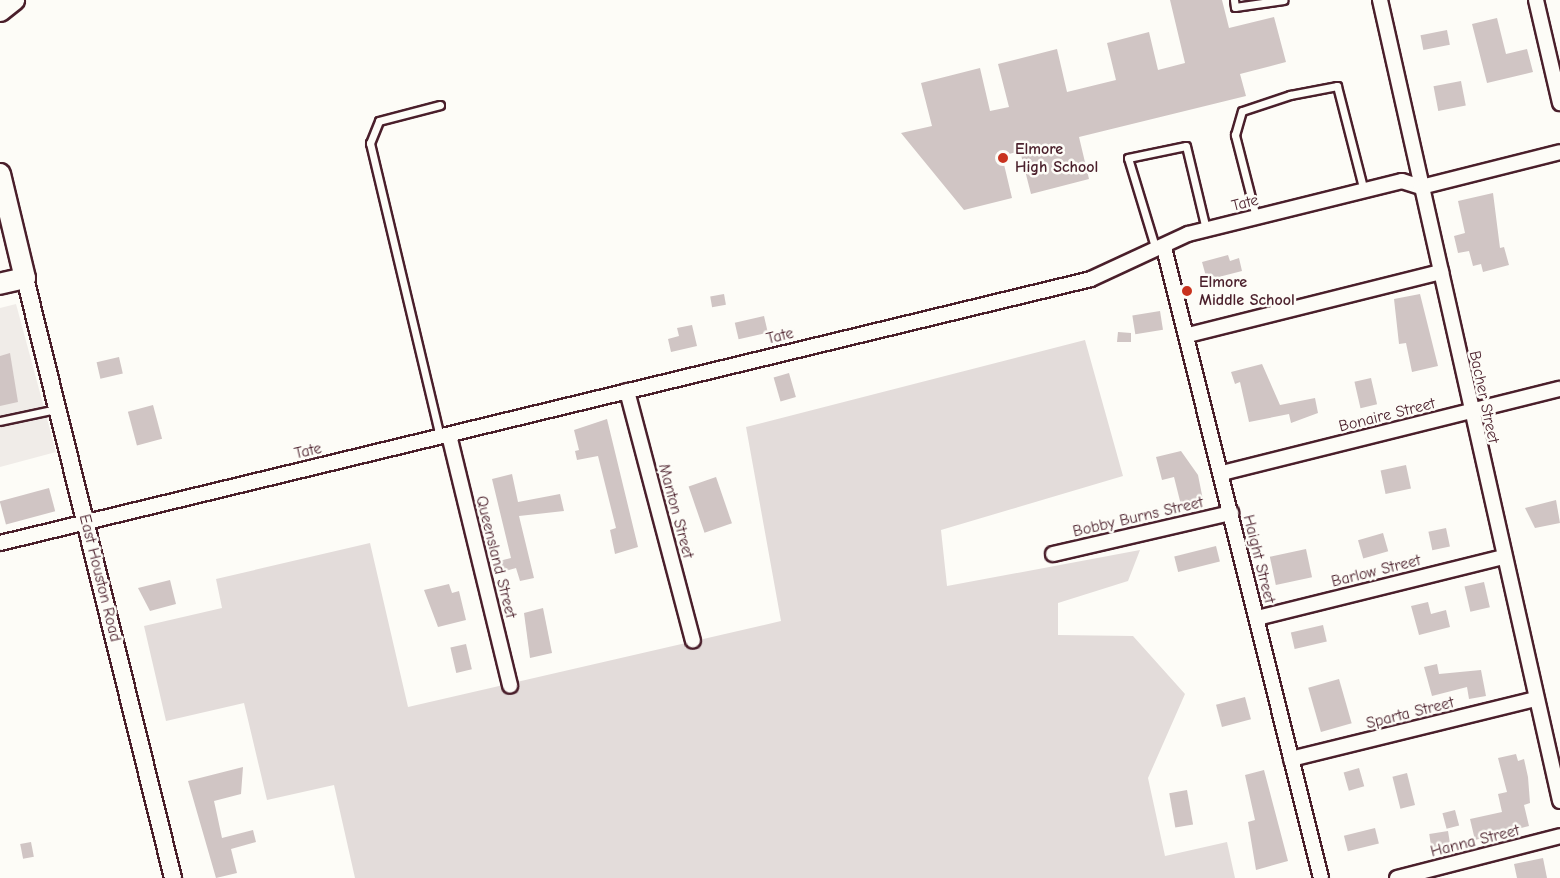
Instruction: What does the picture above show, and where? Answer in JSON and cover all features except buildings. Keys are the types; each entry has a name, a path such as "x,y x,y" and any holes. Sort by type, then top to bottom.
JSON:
{"main road":[{"path":"0,11 14,0"},
{"path":"0,174 25,278 0,284"}],"street":[{"name":"Bacher Street","path":"1380,0 1469,411 1560,801"},
{"path":"1536,0 1560,103"},
{"name":"Tate","path":"0,543 1091,279 1206,229 1402,181 1421,187 1560,152"},
{"name":"Haight Street","path":"1160,249 1188,335 1321,878"},
{"path":"1188,335 1440,272"},
{"name":"East Houston Road","path":"25,278 173,878"},
{"name":"Bonaire Street","path":"1222,473 1560,389"},
{"name":"Manton Street","path":"627,391 693,640"},
{"name":"Queensland Street","path":"445,436 510,686"},
{"name":"Bobby Burns Street","path":"1053,554 1231,513"},
{"name":"Barlow Street","path":"1257,618 1503,557"},
{"name":"Sparta Street","path":"1291,759 1536,699"},
{"name":"Hanna Street","path":"1397,878 1560,836"}],"lane":[{"path":"1233,0 1236,7 1283,0"},
{"path":"1256,217 1235,135 1242,111 1290,95 1337,86 1364,191"},
{"path":"440,105 379,121 370,143 445,436"},
{"path":"1160,249 1128,158 1186,146 1206,229"},
{"path":"0,421 58,408"}],"shaded area":[{"path":"16,304 56,452 0,467 0,308"},
{"path":"1085,340 1123,476 941,530 947,586 1140,550 1128,581 1058,603 1058,635 1133,636 1185,694 1148,778 1165,856 1227,842 1235,878 355,878 334,785 267,800 244,703 166,721 144,626 222,608 216,579 370,543 408,707 781,621 746,427"}],"place":[{"name":"Elmore High School","path":"1003,158"},
{"name":"Elmore Middle School","path":"1187,291"}]}
